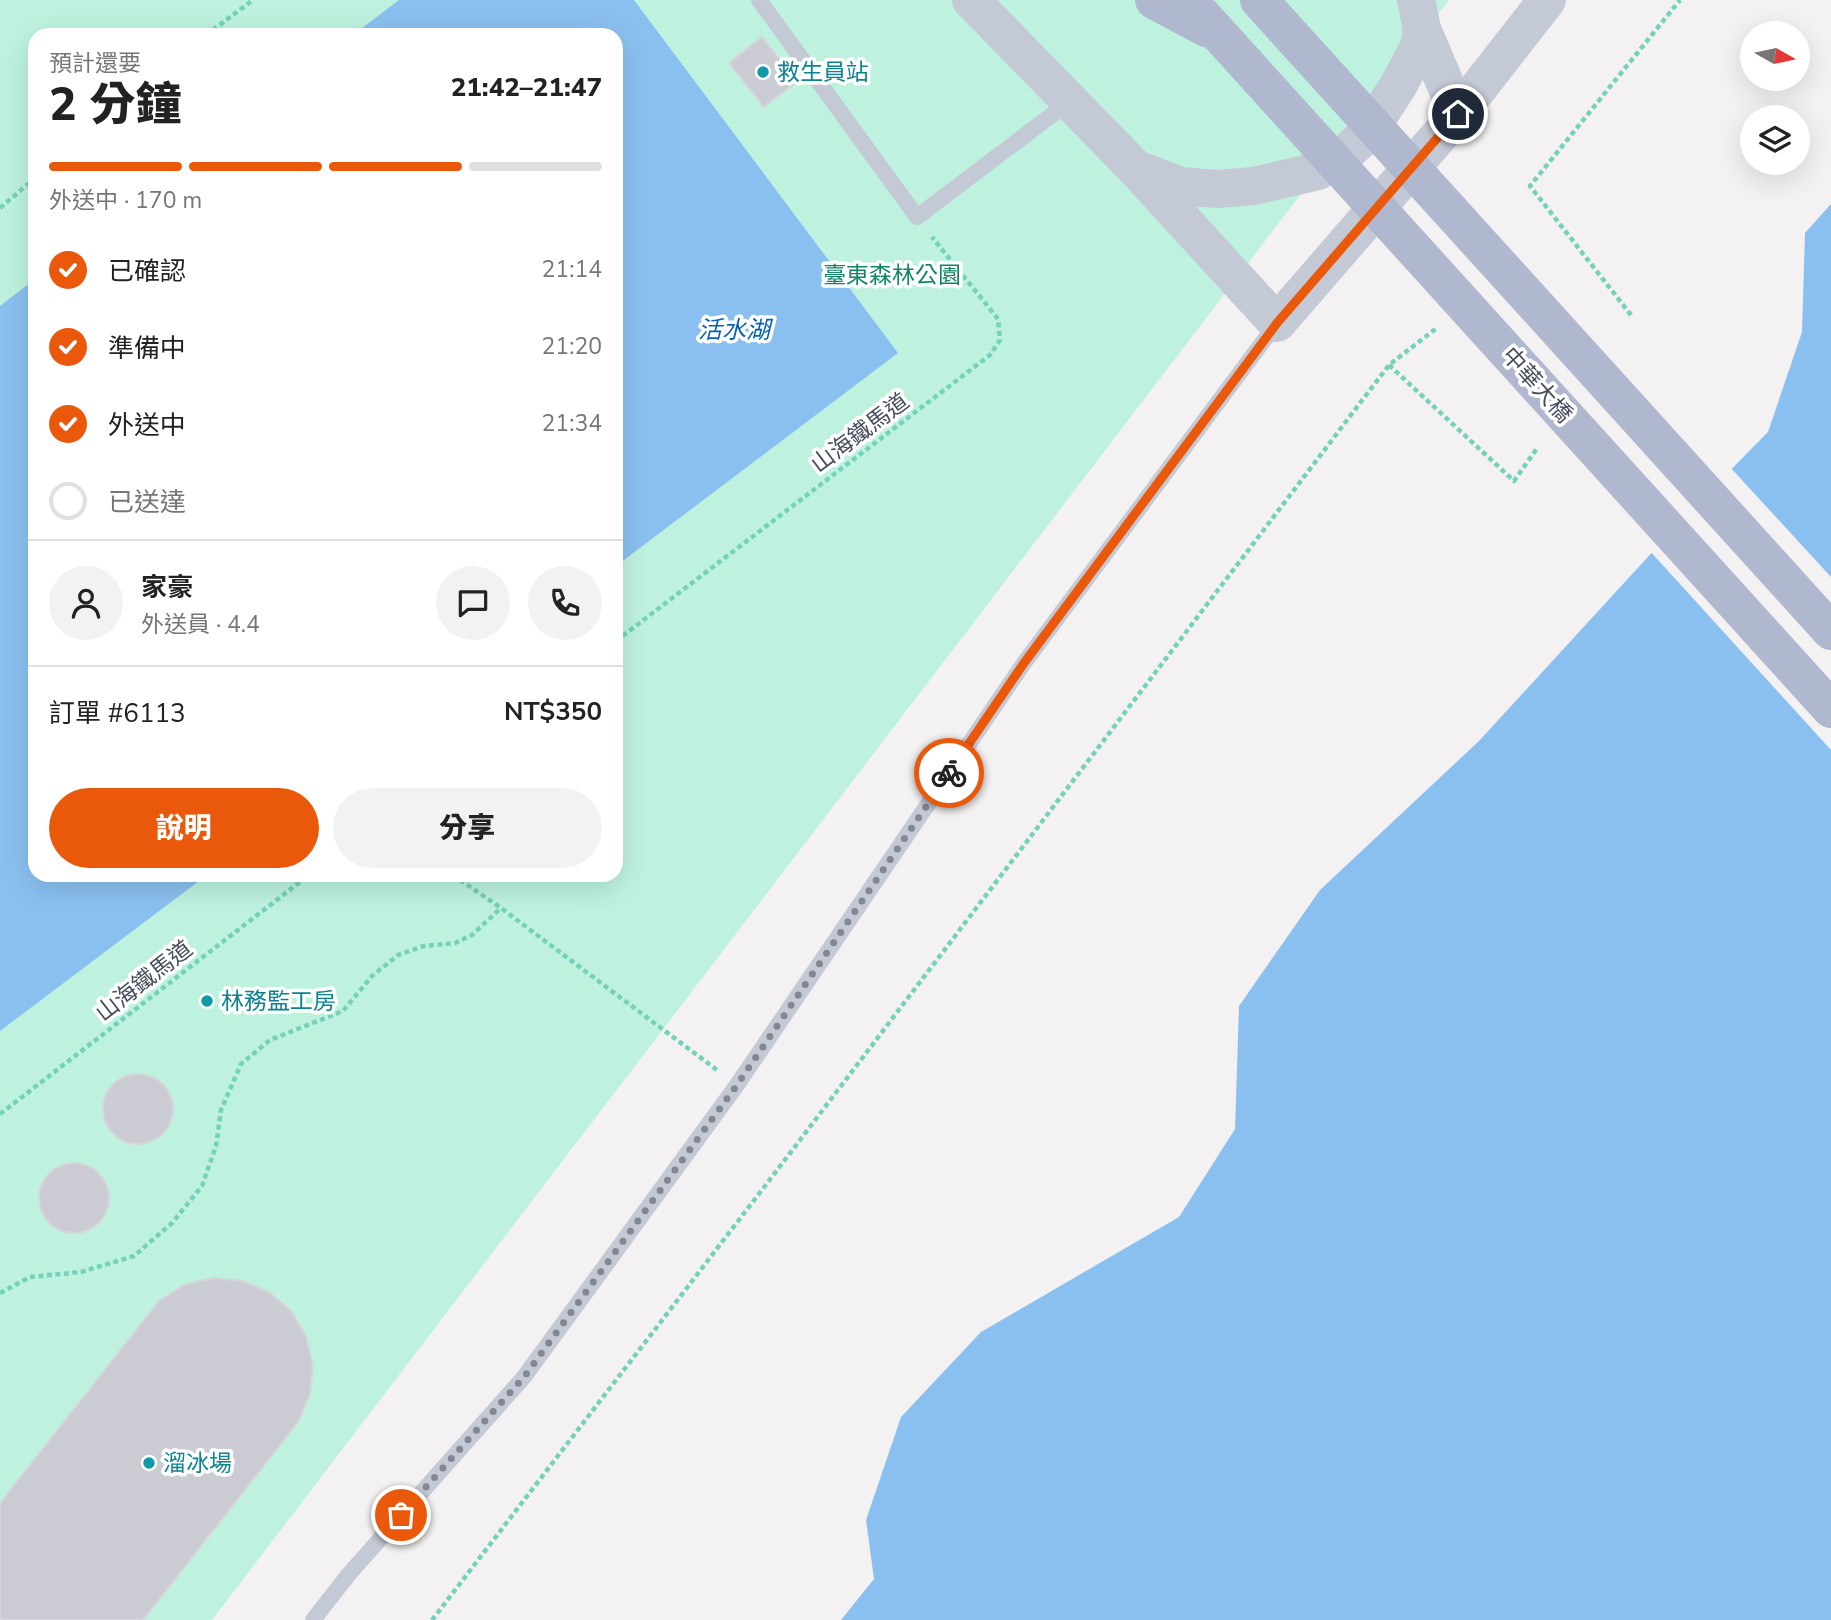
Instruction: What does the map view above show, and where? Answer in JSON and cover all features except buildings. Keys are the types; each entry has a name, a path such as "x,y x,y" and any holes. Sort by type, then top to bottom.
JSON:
{"main road":[{"path":"1154,0 1231,48"},
{"name":"中華大橋","path":"1188,0 1831,709"},
{"path":"1269,11 1831,631"}],"street":[{"path":"971,0 1134,167 1277,323 1458,114 1548,0"},
{"path":"1134,167 1181,186 1217,190 1254,186 1318,171 1346,153 1367,134 1419,47 1419,15"},
{"path":"1419,15 1458,114"}],"lane":[{"path":"759,0 917,217 1070,102"},
{"path":"313,1620 349,1574 524,1377 737,1085 1024,663 1277,323"}],"path":[{"path":"215,28 253,0"},
{"path":"1631,315 1530,186 1680,0"},
{"path":"0,208 28,184"},
{"name":"山海鐵馬道","path":"623,636 990,355 1000,340 998,319 917,217"},
{"path":"432,1620 774,1175 1389,365 1465,305"},
{"path":"1389,365 1514,481 1538,447"},
{"name":"山海鐵馬道","path":"0,1114 300,882"},
{"path":"463,882 737,1085"},
{"path":"0,1293 30,1277 81,1272 134,1256 172,1223 202,1186 216,1146 221,1110 241,1064 270,1040 343,1011 372,976 398,955 424,946 455,943 472,935 501,908"}],"green space":[{"name":"臺東森林公園","path":"0,0 1449,0 212,1620 0,1620"}],"water":[{"name":"活水湖","path":"399,0 634,0 898,353 623,561 623,28 362,28"},
{"path":"1831,204 1831,1620 841,1620 874,1579 866,1520 901,1417 981,1332 1179,1217 1235,1129 1239,1006 1320,890 1479,741 1690,511 1768,432 1802,332 1805,233"},
{"path":"28,284 28,882 198,882 0,1031 0,306"}],"pier":[{"path":"1729,466 1831,577 1831,750 1649,550"}],"way so far":[{"path":"401,1515 524,1377 737,1085 949,773"}],"place":[{"name":"救生員站","path":"763,72"},
{"name":"林務監工房","path":"207,1001"},
{"name":"溜冰場","path":"149,1463"}],"route":[{"path":"949,773 1024,663 1277,323 1458,114"}]}
